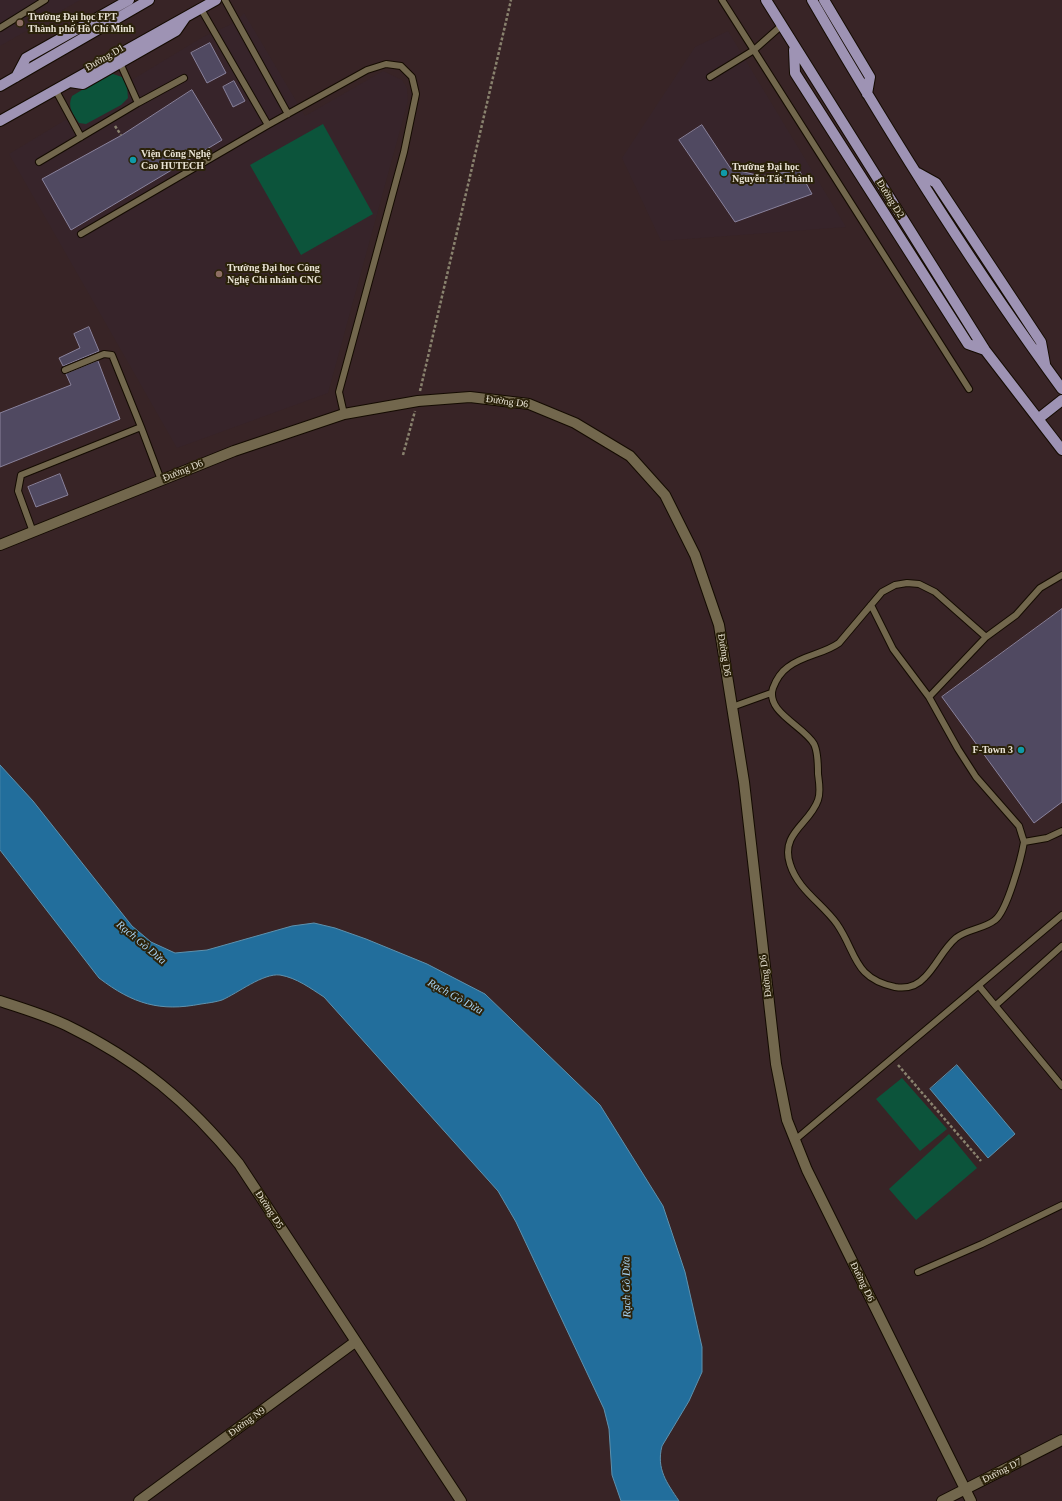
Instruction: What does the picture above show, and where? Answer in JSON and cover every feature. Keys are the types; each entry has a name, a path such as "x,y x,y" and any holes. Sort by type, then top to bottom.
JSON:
{"main road":[{"path":"16,77 26,58 129,0"},
{"path":"0,86 149,0"},
{"name":"Đường D1","path":"0,121 216,0"},
{"name":"Đường D2","path":"766,0 794,48 985,350 1062,450"},
{"path":"812,0 916,172 1029,344 1062,389"},
{"path":"824,0 870,77 868,94"},
{"name":"Đường D1","path":"70,82 83,84 176,31 186,17"},
{"path":"1038,420 1062,400"}],"street":[{"name":"Đường D6","path":"0,545 234,451 344,414 418,400 470,397 529,404 575,423 630,456 665,495 695,555 719,625 744,782 776,1064 787,1120 817,1191 971,1501"},
{"name":"Đường D5","path":"0,1002 64,1024 90,1038 158,1081 182,1101 217,1137 239,1164 461,1501"},
{"name":"Đường N9","path":"140,1501 355,1342"},
{"name":"Đường D7","path":"942,1501 1062,1440"}],"lane":[{"path":"0,28 45,0"},
{"path":"225,0 288,114"},
{"path":"722,0 969,389"},
{"path":"201,8 268,125"},
{"path":"710,77 754,50 781,26"},
{"path":"120,63 138,103"},
{"path":"81,234 268,125 377,65 394,64 401,66 412,77 416,94 404,152 339,392 344,414"},
{"path":"39,162 138,103 184,78"},
{"path":"55,89 80,137"},
{"path":"65,370 104,354 112,355 161,480"},
{"path":"33,532 18,491 20,476 141,427"},
{"path":"929,697 986,637 1016,615 1040,588 1062,575"},
{"path":"871,605 893,649 929,697 958,749 976,777 1019,826 1024,842 1007,900 996,919 956,938 944,951 925,978 912,987 899,988 875,980 860,967 836,923 806,893 789,863 788,843 799,825 812,810 818,800 818,766 814,745 809,737 774,706 771,693 778,677 789,666 836,645 882,592 889,587 901,583 919,584 935,592 986,637"},
{"path":"732,707 771,693"},
{"path":"1024,842 1047,838 1062,831"},
{"path":"795,1140 1062,915"},
{"path":"996,1005 1062,946"},
{"path":"979,986 1062,1085"},
{"path":"918,1272 982,1244 1062,1205"}],"path":[{"path":"403,455 418,400 511,0"},
{"path":"893,1058 981,1161"}],"shaded area":[{"path":"0,0 1062,0 1062,1501 0,1501"},
{"name":"Trường Đại học FPT Thành phố Hồ Chí Minh","path":"0,0 80,0 0,46"},
{"name":"Trường Đại học Công Nghệ Chi nhánh CNC","path":"244,13 305,116 383,71 402,80 407,88 408,101 328,393 177,448 9,154 203,37 236,22"},
{"path":"728,31 846,227 661,241 622,158 695,47"}],"green space":[{"path":"110,73 122,77 127,86 128,98 121,105 86,124 79,123 70,107 72,96"},
{"path":"323,124 373,214 301,255 250,165"},
{"path":"902,1078 947,1129 920,1151 876,1099"},
{"path":"949,1134 977,1168 916,1220 889,1189"}],"water":[{"name":"Rạch Gò Dừa","path":"0,765 33,801 132,926 151,942 175,953 207,950 292,926 314,923 335,928 366,939 427,964 485,994 600,1105 663,1206 685,1272 702,1347 702,1372 689,1401 662,1446 660,1462 662,1469 670,1488 679,1501 621,1501 612,1475 609,1429 604,1409 516,1222 498,1191 324,997 292,978 280,975 273,975 258,980 220,1001 173,1007 147,1004 135,1000 111,987 99,978 0,850"},
{"path":"957,1065 1015,1134 988,1158 930,1089"}],"building":[{"path":"210,43 226,73 207,83 191,53"},
{"path":"234,81 245,101 233,107 223,87"},
{"name":"Viện Công Nghệ Cao HUTECH","path":"192,90 222,140 71,230 42,179 122,135"},
{"name":"Trường Đại học Nguyễn Tất Thành","path":"702,125 731,169 761,176 799,170 812,194 735,222 679,140"},
{"path":"89,327 99,351 63,366 59,358 80,348 74,334"},
{"path":"98,361 120,419 0,467 0,413 71,385 66,374"},
{"path":"60,474 68,495 36,507 28,487"},
{"name":"F-Town 3","path":"1062,609 1062,802 1034,823 942,697"}],"place":[{"name":"Trường Đại học FPT Thành phố Hồ Chí Minh","path":"20,23"},
{"name":"Viện Công Nghệ Cao HUTECH","path":"133,160"},
{"name":"Trường Đại học Nguyễn Tất Thành","path":"724,173"},
{"name":"Trường Đại học Công Nghệ Chi nhánh CNC","path":"219,274"},
{"name":"F-Town 3","path":"1021,750"}]}
